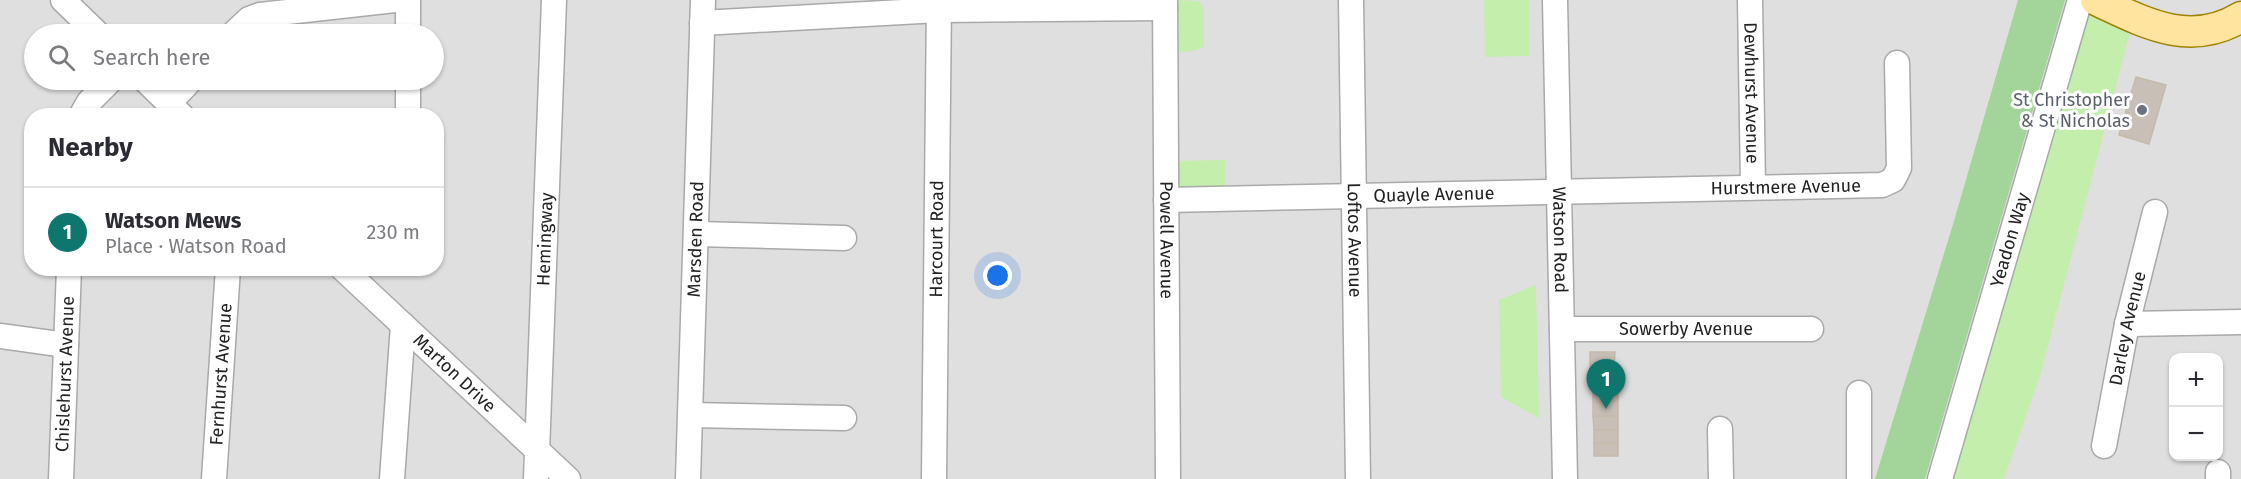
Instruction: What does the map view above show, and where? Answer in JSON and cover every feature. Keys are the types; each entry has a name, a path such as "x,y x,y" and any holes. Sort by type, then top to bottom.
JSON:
{"main road":[{"path":"2096,0 2132,17 2176,31 2194,33 2210,31 2227,26 2241,17"}],"street":[{"path":"63,0 88,24"},
{"path":"243,24 260,15 395,0"},
{"path":"408,0 408,24"},
{"name":"Hemingway","path":"537,479 554,0"},
{"name":"Loftos Avenue","path":"1351,0 1358,479"},
{"name":"Watson Road","path":"1555,0 1565,479"},
{"name":"Dewhurst Avenue","path":"1750,0 1753,186"},
{"name":"Yeadon Way","path":"1940,479 2080,0"},
{"path":"702,12 939,5 1165,4"},
{"name":"Powell Avenue","path":"1165,4 1168,479"},
{"name":"Harcourt Road","path":"934,479 939,5"},
{"name":"Marsden Road","path":"688,479 702,12"},
{"name":"Hurstmere Avenue","path":"1560,192 1882,184 1893,180 1899,168 1897,63"},
{"path":"85,108 101,90"},
{"path":"155,90 174,108"},
{"path":"176,108 185,90"},
{"path":"408,90 408,108"},
{"name":"Quayle Avenue","path":"1166,200 1560,192"},
{"name":"Darley Avenue","path":"2104,446 2127,324 2155,212"},
{"path":"697,234 844,238"},
{"name":"Chislehurst Avenue","path":"61,479 69,276"},
{"name":"Fernhurst Avenue","path":"214,479 227,276"},
{"name":"Marton Drive","path":"350,276 568,479"},
{"path":"2127,324 2241,322"},
{"path":"392,479 403,326"},
{"name":"Sowerby Avenue","path":"1562,329 1811,329"},
{"path":"0,336 66,345"},
{"path":"1859,393 1859,479"},
{"path":"691,415 844,418"},
{"path":"1720,429 1721,479"}],"shaded area":[{"path":"0,0 2075,0 2137,4 2138,0 2241,0 2241,479 0,479"}],"green space":[{"path":"1177,0 1199,1 1204,9 1204,46 1197,50 1178,53"},
{"path":"1484,0 1529,0 1529,56 1485,57"},
{"path":"2018,0 2065,0 1925,479 1875,479 1954,221"},
{"path":"2090,10 2130,32 2040,376 2004,479 1952,479"},
{"path":"1225,160 1225,193 1179,195 1178,161"},
{"path":"1536,285 1539,418 1501,397 1499,300"}],"building":[{"name":"St Christopher & St Nicholas","path":"2136,77 2166,85 2149,144 2119,135"},
{"path":"1590,352 1615,352 1614,369 1590,369"},
{"path":"1593,373 1618,373 1618,387 1593,388"},
{"path":"1618,387 1618,401 1593,402 1593,388"},
{"path":"1618,401 1618,416 1593,416 1593,402"},
{"path":"1593,416 1618,416 1618,430 1594,430"},
{"path":"1594,430 1618,430 1618,443 1594,443"},
{"path":"1594,443 1618,443 1618,456 1594,456"}],"place":[{"name":"St Christopher & St Nicholas","path":"2142,110"},
{"name":"Watson Mews","path":"1606,409"}]}
